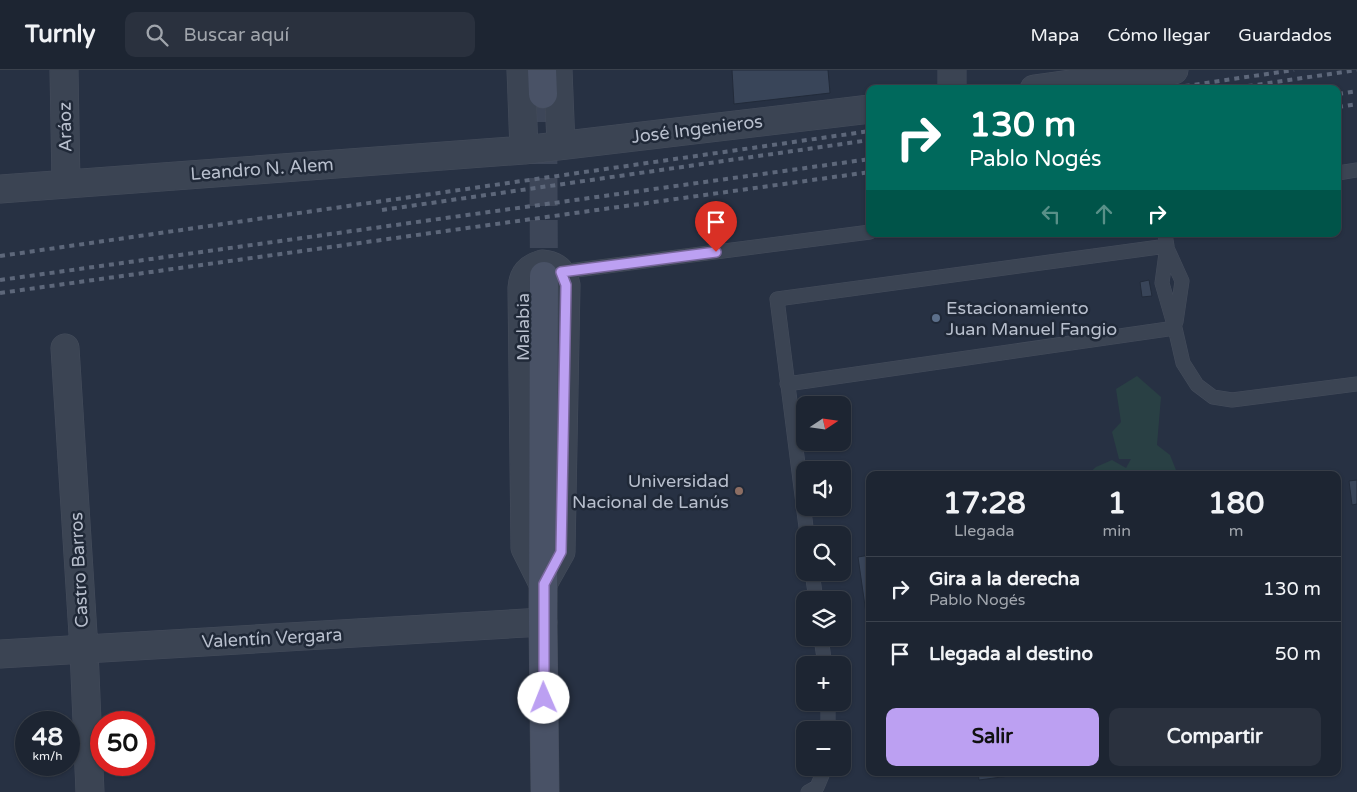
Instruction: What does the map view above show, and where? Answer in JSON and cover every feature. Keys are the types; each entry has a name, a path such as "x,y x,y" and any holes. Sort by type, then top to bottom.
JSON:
{"main road":[{"name":"Malabia","path":"545,792 544,584 553,274"}],"street":[{"name":"Aráoz","path":"64,70 66,184"},
{"path":"522,70 524,150"},
{"path":"558,70 561,145"},
{"path":"952,70 952,85"},
{"path":"1063,85 1174,70"},
{"name":"José Ingenieros","path":"524,150 866,109"},
{"name":"Leandro N. Alem","path":"0,189 524,150"},
{"name":"Castro Barros","path":"65,348 84,650 90,792"},
{"name":"Valentín Vergara","path":"0,654 544,622"}],"lane":[{"path":"1341,173 1357,170"},
{"path":"553,274 866,233"},
{"path":"1166,240 1182,281 1175,328"},
{"path":"1166,240 1162,283 1183,363 1198,385 1213,397 1232,400 1357,384"},
{"path":"806,526 786,384 777,300 1166,240"},
{"path":"786,384 1175,328"},
{"path":"808,792 817,787 822,776"}],"green space":[{"path":"1137,376 1161,397 1157,445 1170,455 1176,471 1092,471 1112,460 1126,468 1131,459 1119,459 1112,432 1121,422 1116,389"}],"building":[{"path":"732,70 828,70 830,93 734,104"},
{"path":"1149,280 1152,296 1142,297 1140,282"},
{"path":"1357,480 1357,504 1352,505 1349,481"},
{"path":"866,556 866,613 858,557"},
{"path":"978,776 1009,776 979,780"}],"tunnel":[{"path":"543,94 544,276"}],"railway":[{"path":"1192,85 1294,70"},
{"path":"1255,85 1357,70"},
{"path":"1341,94 1357,91"},
{"path":"1341,107 1357,104"},
{"path":"0,256 866,132"},
{"path":"382,210 866,141"},
{"path":"0,280 866,160"},
{"path":"0,293 866,173"}],"place":[{"name":"Estacionamiento Juan Manuel Fangio","path":"936,318"},
{"name":"Universidad Nacional de Lanús","path":"739,491"}],"route":[{"path":"544,698 544,584 561,552 566,285 561,272 716,252"}]}
